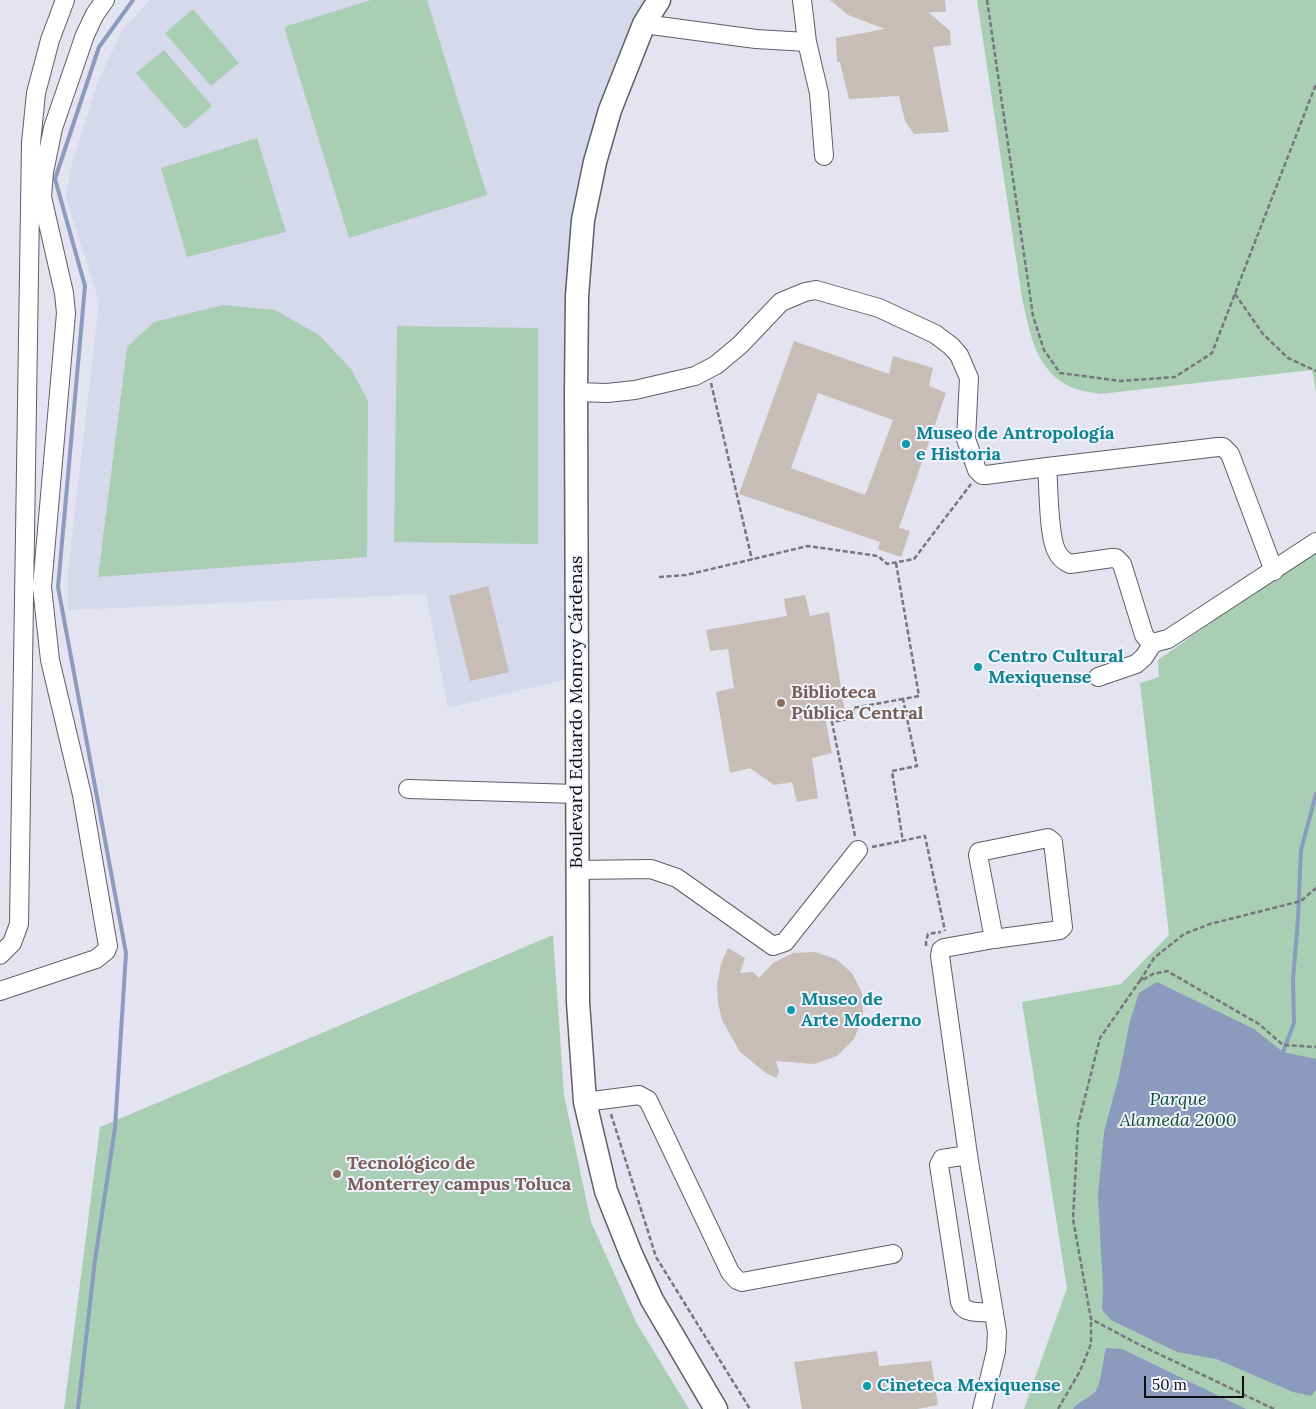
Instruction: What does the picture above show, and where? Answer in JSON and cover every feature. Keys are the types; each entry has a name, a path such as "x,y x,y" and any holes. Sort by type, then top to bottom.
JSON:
{"main road":[{"name":"Boulevard Eduardo Monroy Cárdenas","path":"659,0 644,24 610,110 595,162 583,220 577,296 576,392 578,1002 585,1102 606,1191 652,1300 716,1409"}],"lane":[{"path":"0,954 12,943 19,924 31,143 36,93 50,40 65,0"},
{"path":"0,991 96,959 102,956 108,946 82,795 50,660 42,587 66,312 64,292 42,197 44,172 53,128 85,35 95,14 105,0"},
{"path":"802,0 807,42 819,93 824,156"},
{"path":"644,24 756,39 807,42"},
{"path":"576,392 607,393 635,390 695,376 716,365 740,345 781,302 805,292 816,290 878,308 935,334 951,346 959,355 969,378 966,440 979,473 986,475 1218,446 1223,448 1230,454 1274,571"},
{"path":"1047,467 1052,536 1056,550 1061,558 1070,564 1112,558 1119,561 1122,564 1144,635 1153,643"},
{"path":"1098,677 1136,664 1144,657 1153,643 1168,639 1316,542"},
{"path":"408,789 577,794"},
{"path":"982,1409 996,1351 996,1332 968,1155 940,952 948,946 1060,930 1063,927 1053,842 1048,838 980,851 978,855 994,939"},
{"path":"577,870 651,869 677,878 773,946 785,942 858,850"},
{"path":"585,1102 639,1095 648,1100 730,1272 737,1280 742,1282 893,1254"},
{"path":"968,1155 942,1159 939,1166 960,1302 961,1306 966,1310 994,1312"}],"path":[{"path":"987,0 1033,316 1044,350 1060,373 1120,381 1175,377 1212,353 1316,84"},
{"path":"1235,294 1263,334 1288,358 1316,372"},
{"path":"707,370 752,560"},
{"path":"659,577 686,575 808,546 878,556 887,564 914,559 979,473"},
{"path":"896,563 919,696 853,708 854,718 832,722 858,850 925,836 945,931"},
{"path":"903,699 917,766 892,771 903,842"},
{"path":"1058,1409 1080,1371 1091,1344 1091,1319 1073,1219 1078,1125 1100,1038 1154,958 1184,934 1210,924 1301,901 1316,888"},
{"path":"1139,982 1153,974 1167,971 1259,1024 1283,1044 1316,1047"},
{"path":"611,1113 656,1257 750,1409"},
{"path":"1091,1319 1138,1344 1274,1409"}],"shaded area":[{"path":"150,0 649,0 574,209 567,679 448,708 426,594 68,610 68,572 99,302 66,197 70,170 98,81 123,29"}],"green space":[{"path":"371,0 427,0 487,195 349,238 284,27"},
{"path":"977,0 1316,0 1316,392 1312,370 1100,394 1073,388 1060,381 1050,372 1036,350 1022,298"},
{"path":"193,9 239,63 211,86 165,33"},
{"path":"164,50 212,106 185,129 136,73"},
{"path":"257,138 286,232 187,257 161,168"},
{"path":"223,305 275,310 319,335 351,369 368,401 367,557 98,577 127,347 154,322"},
{"path":"397,326 538,328 538,544 394,542"},
{"name":"Parque Alameda 2000","path":"1316,548 1316,1409 1024,1409 1067,1288 1022,1002 1121,984 1169,935 1140,683 1159,677 1158,660"},
{"name":"Tecnológico de Monterrey campus Toluca","path":"553,935 564,1095 591,1222 636,1322 689,1409 64,1409 100,1127"}],"water":[{"path":"1157,982 1254,1029 1283,1052 1316,1059 1316,1390 1311,1396 1293,1392 1216,1359 1177,1352 1111,1320 1102,1310 1103,1288 1098,1196 1104,1132 1119,1076 1130,1021 1139,993"},
{"path":"1106,1348 1122,1349 1246,1409 1073,1409 1097,1389"}],"building":[{"path":"830,0 945,0 946,12 928,12 950,31 951,45 933,47 949,132 914,134 905,121 899,96 849,99 840,62 837,62 836,38 885,29 848,15"},
{"name":"Museo de Antropología e Historia","path":"794,341 889,374 893,356 933,368 929,386 946,393 899,528 910,531 901,557 878,549 880,542 739,494","holes":["818,393 893,420 865,495 791,468"]},
{"path":"488,586 509,672 470,681 449,596"},
{"name":"Biblioteca Pública Central","path":"805,595 810,616 829,612 845,713 825,717 832,753 812,758 818,798 797,802 792,782 774,785 750,768 730,773 716,692 734,688 728,649 710,651 706,630 787,616 784,599"},
{"name":"Museo de Arte Moderno","path":"728,948 745,958 740,973 753,972 759,978 773,963 793,953 815,952 836,959 852,973 862,993 863,1017 854,1039 837,1056 814,1064 776,1061 779,1072 776,1078 766,1073 740,1052 722,1020 718,1003 717,985 721,964"},
{"name":"Cineteca Mexiquense","path":"877,1351 879,1366 931,1361 938,1405 917,1409 802,1409 794,1362"}],"waterway":[{"path":"78,1409 95,1260 115,1128 126,953 58,587 85,286 55,179 99,47 133,0"},
{"path":"1283,1052 1294,1023 1293,980 1301,850 1316,794"}],"place":[{"name":"Museo de Antropología e Historia","path":"906,444"},
{"name":"Centro Cultural Mexiquense","path":"978,667"},
{"name":"Biblioteca Pública Central","path":"781,703"},
{"name":"Museo de Arte Moderno","path":"791,1010"},
{"name":"Tecnológico de Monterrey campus Toluca","path":"337,1174"},
{"name":"Cineteca Mexiquense","path":"867,1386"}]}
